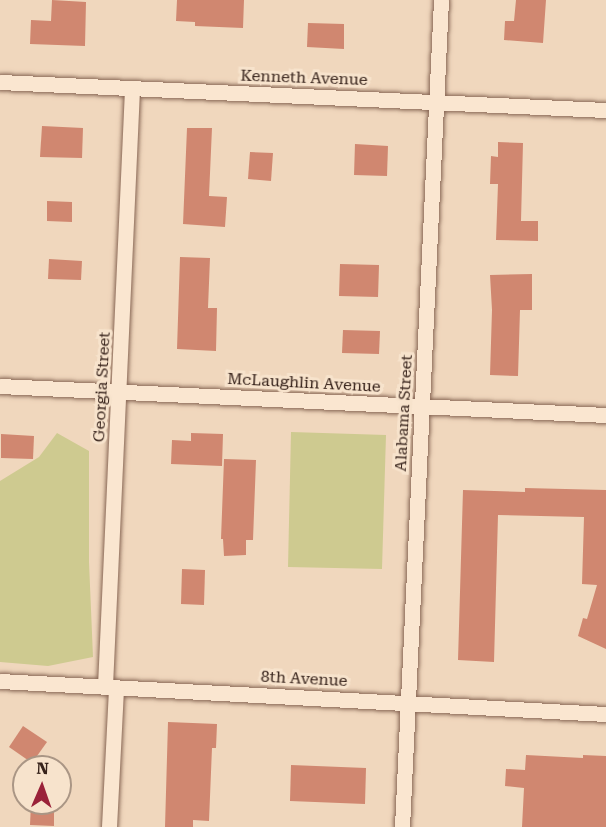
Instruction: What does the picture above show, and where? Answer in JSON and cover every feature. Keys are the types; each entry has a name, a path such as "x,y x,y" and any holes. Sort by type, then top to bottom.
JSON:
{"street":[{"name":"Alabama Street","path":"402,827 441,0"},
{"name":"Kenneth Avenue","path":"0,82 606,110"},
{"name":"Georgia Street","path":"109,827 110,687 132,88"},
{"name":"McLaughlin Avenue","path":"0,386 606,415"},
{"name":"8th Avenue","path":"0,681 606,714"}],"shaded area":[{"path":"291,432 386,435 382,569 288,567"},
{"path":"57,433 89,451 89,562 93,657 48,666 0,662 0,481 39,457"}],"building":[{"path":"52,0 86,2 85,46 30,44 31,20 51,21"},
{"path":"177,0 244,0 243,28 195,26 195,22 176,21"},
{"path":"516,0 546,0 543,43 504,40 505,21 514,21"},
{"path":"308,23 344,24 344,49 307,47"},
{"path":"42,126 83,128 82,158 40,157"},
{"path":"187,128 212,128 209,196 227,197 225,227 183,224"},
{"path":"498,142 523,143 521,221 538,221 538,241 496,240 498,184 490,184 491,156 498,157"},
{"path":"355,144 388,146 387,176 354,175"},
{"path":"250,152 273,153 271,181 248,179"},
{"path":"47,201 72,202 72,222 47,221"},
{"path":"180,257 210,258 208,308 217,308 216,351 177,349"},
{"path":"49,259 82,261 81,280 48,279"},
{"path":"340,264 379,265 378,297 339,296"},
{"path":"532,274 532,310 520,310 518,376 490,375 492,310 490,275"},
{"path":"343,330 380,331 379,354 342,353"},
{"path":"191,433 223,434 222,466 171,464 172,440 191,441"},
{"path":"1,434 34,436 33,459 1,458"},
{"path":"224,459 256,460 253,540 246,540 246,555 224,556 223,539 221,539"},
{"path":"525,488 606,490 606,649 578,636 583,618 587,619 597,585 582,584 584,517 498,515 494,662 458,660 463,490 525,492"},
{"path":"182,569 205,570 204,605 181,604"},
{"path":"168,722 217,724 216,748 212,748 209,821 193,820 193,827 165,827"},
{"path":"23,726 47,742 38,755 20,755 9,747"},
{"path":"526,755 583,758 583,755 606,756 606,827 522,827 524,788 505,786 506,769 525,770"},
{"path":"291,765 366,768 365,804 290,801"},
{"path":"30,815 54,815 54,826 30,825"}]}
